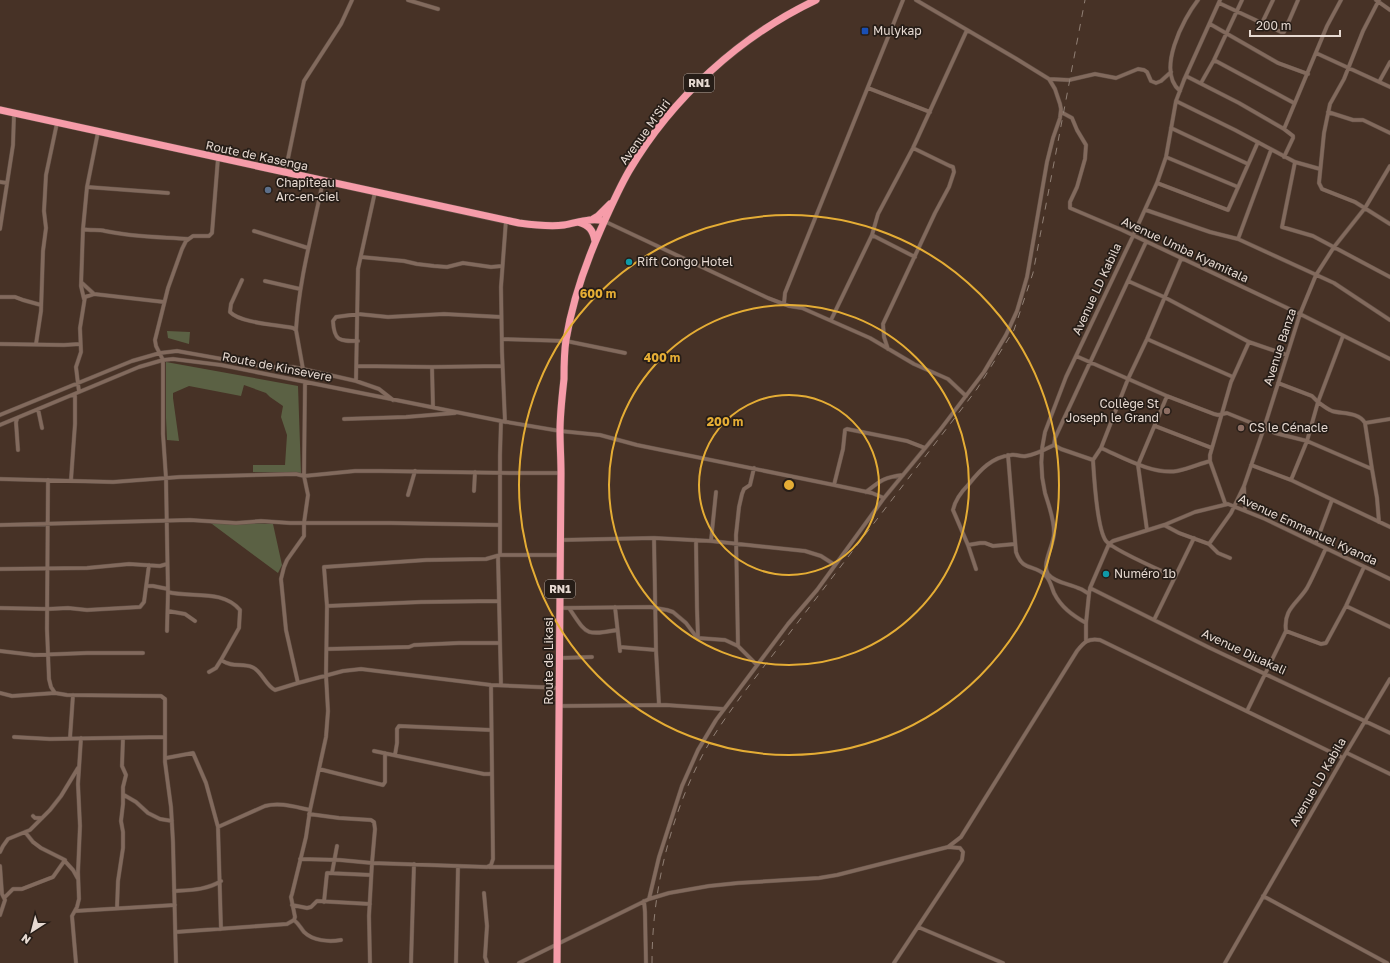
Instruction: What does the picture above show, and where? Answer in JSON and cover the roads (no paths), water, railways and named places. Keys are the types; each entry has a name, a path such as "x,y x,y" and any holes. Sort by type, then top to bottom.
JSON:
{"highway":[{"name":"Avenue M'Siri","path":"604,221 629,171 648,142 674,110 705,77 759,33 789,14 816,0"},
{"name":"Route de Kasenga","path":"0,110 506,220 540,225 563,225 593,219 604,221"},
{"path":"593,219 598,216 614,199"},
{"name":"Route de Likasi","path":"557,963 560,688 560,431 566,341 581,280 604,221"},
{"path":"578,222 591,229 595,241"}],"street":[{"path":"285,173 304,81 341,24 352,0"},
{"path":"408,0 438,9"},
{"path":"784,304 785,293 903,0"},
{"path":"649,899 659,856 682,786 698,750 723,709 835,565 884,498 966,396 997,351 1017,311 1027,277 1047,162 1061,112 1055,89 1049,80 916,0"},
{"path":"1180,91 1173,83 1171,61 1180,30 1188,12 1198,0"},
{"path":"1201,83 1214,60 1242,0"},
{"path":"1262,23 1273,0"},
{"path":"1220,2 1237,12 1276,30 1284,32 1298,0"},
{"path":"1284,129 1327,26 1341,0"},
{"path":"1390,10 1378,0 1340,86 1332,99 1324,133 1319,183 1321,188 1365,208 1390,224"},
{"name":"Avenue LD Kabila","path":"1047,575 1046,563 1055,534 1041,471 1045,432 1066,377 1146,210 1157,183 1166,157 1176,101 1220,2"},
{"path":"1210,24 1278,63 1308,74"},
{"path":"831,320 872,235 878,214 914,148 967,30"},
{"path":"1316,53 1390,87"},
{"path":"1214,60 1294,103"},
{"path":"1379,82 1390,62"},
{"path":"1049,80 1069,80 1095,74 1116,78 1138,69 1144,70 1151,81 1156,83 1161,81 1171,72"},
{"path":"1186,76 1284,129 1294,137 1284,157"},
{"path":"868,88 930,112"},
{"path":"1176,101 1258,142 1284,157 1295,162 1320,169"},
{"name":"Avenue Umba Kyamitala","path":"1061,112 1072,118 1086,145 1085,159 1077,187 1070,202 1070,208 1300,314 1390,360"},
{"path":"1328,112 1353,120 1363,120 1390,133"},
{"path":"0,229 13,145 14,114"},
{"path":"36,344 41,305 43,251 46,228 44,211 46,175 57,123"},
{"path":"1171,128 1248,164"},
{"path":"79,392 76,368 81,352 80,328 84,299 82,291 83,229 87,187 98,132"},
{"path":"1157,183 1227,210 1229,209 1258,142"},
{"path":"888,349 884,337 883,324 949,187 954,170 950,166 914,148"},
{"path":"1238,239 1271,150"},
{"path":"1166,157 1238,187"},
{"path":"167,631 168,590 166,478 163,434 163,360 156,346 155,340 164,302 183,244 193,236 209,236 212,233 218,158"},
{"path":"1295,162 1282,227 1313,236 1390,276"},
{"name":"Avenue Banza","path":"1209,544 1216,532 1226,520 1244,486 1300,314 1316,276 1334,247 1365,208 1390,166"},
{"path":"1386,174 1390,176"},
{"path":"303,369 296,330 297,308 308,248 315,224 323,181"},
{"path":"0,182 7,183"},
{"path":"87,187 168,193"},
{"path":"356,380 358,341 357,284 360,257 375,192"},
{"path":"1146,210 1210,232 1238,239 1316,276 1337,284 1390,320"},
{"path":"500,686 499,556 500,473 503,421 501,287 506,220"},
{"path":"604,221 768,298 784,304 802,308 870,338 926,370 948,379 966,396"},
{"path":"83,229 92,231 104,230 140,236 188,239"},
{"path":"254,231 308,248"},
{"path":"872,235 915,257"},
{"name":"Avenue LD Kabila","path":"1054,445 1055,438 1146,242"},
{"path":"360,257 404,260 417,264 447,267 463,263 491,267 502,266"},
{"path":"1175,577 1116,549 1104,538 1101,527 1093,460 1101,448 1128,379 1147,339 1181,259"},
{"path":"242,280 231,304 231,314 251,321 290,327 296,330"},
{"path":"265,281 300,289"},
{"path":"1128,281 1164,297 1249,342 1287,355"},
{"path":"82,283 94,294"},
{"path":"84,299 87,296 94,294 164,302"},
{"path":"0,297 15,297 41,305"},
{"path":"358,341 339,340 335,336 333,321 336,317 358,314 388,317 444,314 501,317"},
{"path":"1291,480 1307,441 1318,402 1343,336"},
{"path":"502,339 566,341 625,353"},
{"path":"1147,339 1232,377"},
{"path":"1225,503 1210,461 1212,448 1223,414 1232,377 1249,342"},
{"path":"0,344 80,344"},
{"path":"0,415 132,361 160,353 177,351 267,367 303,369 356,380 379,389 394,401"},
{"path":"1076,356 1167,396 1214,414 1218,415 1227,413 1275,433 1307,441 1372,469"},
{"name":"Route de Kinsevere","path":"0,425 139,367 163,360 180,359 503,421 560,431 600,435 637,445 866,492 884,498"},
{"path":"357,366 502,366"},
{"path":"432,367 433,407"},
{"path":"298,683 286,630 281,579 287,560 304,536 304,523 308,495 304,476 305,383"},
{"path":"1278,383 1312,396 1330,410 1341,414 1359,417 1365,423 1377,498 1379,522"},
{"path":"71,480 75,424 74,394"},
{"path":"1147,530 1138,465 1167,396"},
{"path":"38,409 42,428"},
{"path":"344,419 414,417 457,412"},
{"path":"18,418 16,422 18,450"},
{"path":"1365,423 1390,419"},
{"path":"1155,426 1212,448"},
{"path":"834,485 845,430 847,428 907,442 924,448"},
{"path":"976,569 968,544 953,510 956,502 974,477 987,464 1008,455 1026,456 1054,445 1061,449 1093,460"},
{"path":"1101,448 1138,465 1161,470 1178,471 1210,461"},
{"path":"1008,455 1015,544 1016,552 1021,563 1089,594"},
{"path":"1251,465 1291,480 1390,527"},
{"path":"738,646 737,521 742,494 744,489 750,485 754,468"},
{"path":"0,479 113,482 166,478 252,475 296,474 304,476 355,471 561,473"},
{"path":"408,494 415,471"},
{"path":"474,491 475,472"},
{"path":"866,492 884,478 903,474"},
{"path":"48,480 47,629 49,679 51,687 55,693"},
{"path":"1244,486 1245,510"},
{"path":"711,541 716,492"},
{"path":"1316,543 1332,500"},
{"name":"Avenue Emmanuel Kyanda","path":"1109,544 1113,540 1225,503 1245,510 1390,579"},
{"path":"0,525 190,520 236,523 500,525"},
{"path":"1164,524 1180,533 1209,544 1218,553 1230,558"},
{"path":"560,540 654,538 737,543 805,551 821,556 835,565"},
{"path":"654,538 656,650 659,705"},
{"path":"1154,620 1194,538"},
{"path":"696,540 698,638"},
{"path":"968,544 985,543 993,546 1015,544"},
{"path":"1086,641 1086,623 1090,588 1109,544"},
{"path":"1247,711 1286,631 1285,622 1288,612 1306,589 1326,548"},
{"path":"294,920 295,917 292,905 292,894 326,737 328,717 326,675 327,606 324,567 426,560 486,559 499,556 560,555"},
{"path":"0,569 87,568 129,564 160,566 167,564"},
{"path":"0,608 68,608 86,610 140,607 144,602 149,565"},
{"path":"1286,631 1324,644 1328,640 1346,606 1364,567"},
{"path":"1047,575 1055,595 1067,612 1086,623"},
{"path":"146,586 216,596 229,601 240,610 239,628 216,668 209,672"},
{"name":"Avenue Djuakali","path":"1090,588 1210,648 1390,733"},
{"path":"327,606 421,602 499,601"},
{"path":"1346,606 1390,627"},
{"path":"560,608 615,607 656,608 667,610 686,622 698,638 722,639 738,646 757,664"},
{"path":"615,607 620,649 656,650"},
{"path":"569,608 584,630 591,633 617,630"},
{"path":"168,611 185,614 195,621"},
{"path":"519,963 644,901 669,893 738,883 820,878 837,875 948,846 961,837 1077,651 1086,641 1093,639 1100,640 1343,758"},
{"path":"327,649 407,647 414,645 458,643 500,643"},
{"path":"0,651 24,654 112,652 143,653"},
{"path":"560,658 592,657"},
{"path":"221,660 231,665 252,667 267,685 275,690 326,675 361,669 500,686 560,688"},
{"name":"Avenue LD Kabila","path":"1225,963 1343,758 1390,680"},
{"path":"489,867 493,859 491,685"},
{"path":"0,693 18,696 36,693 162,696 165,699 165,762 172,821 176,963"},
{"path":"70,738 73,695"},
{"path":"559,706 659,705 723,709"},
{"path":"395,754 397,729 399,726 491,730"},
{"path":"14,737 164,737"},
{"path":"76,963 72,916 79,899 80,826 78,784 81,738"},
{"path":"117,908 118,881 123,848 121,821 126,775 122,766 123,738"},
{"path":"374,751 395,754 484,774 490,774 492,772"},
{"path":"166,758 191,753 194,754 206,783 218,827 221,929"},
{"path":"319,769 383,785 385,782 385,753"},
{"path":"1346,753 1390,774"},
{"path":"0,852 2,846 8,839 32,829 50,810 79,768"},
{"path":"124,795 136,802 148,813 172,821"},
{"path":"218,827 265,806 273,804 282,804 339,818 371,820 374,822 375,829 370,904 370,963"},
{"path":"33,816 35,818 42,818"},
{"path":"25,832 33,842 41,848 65,860 79,880"},
{"path":"332,873 337,846"},
{"path":"894,963 962,860 963,852 960,848 948,846"},
{"path":"300,859 480,868 558,867"},
{"path":"4,898 13,889 22,889 53,877 65,860"},
{"path":"412,963 414,864"},
{"path":"0,866 2,894 4,898 4,906 0,914"},
{"path":"456,963 458,867"},
{"path":"324,902 326,874 371,875"},
{"path":"174,891 209,887 220,881"},
{"path":"484,893 487,919 485,957 487,963"},
{"path":"1263,896 1387,963"},
{"path":"644,901 646,963"},
{"path":"292,905 307,908 313,906 316,902 370,904"},
{"path":"75,911 175,905"},
{"path":"176,932 286,924 294,920"},
{"path":"294,920 300,924 302,930 315,939 332,941 341,940"},
{"path":"918,927 1003,963"}],"railway":[{"path":"652,963 655,912 670,836 687,787 708,746 742,695 977,389 1014,330 1033,273 1085,0"}],"place":[{"name":"Mulykap","path":"865,31"},
{"name":"Chapiteau Arc-en-ciel","path":"268,190"},
{"name":"Rift Congo Hotel","path":"629,262"},
{"name":"Collège St Joseph le Grand","path":"1167,411"},
{"name":"CS le Cénacle","path":"1241,428"},
{"name":"Numéro 1b","path":"1106,574"}]}
